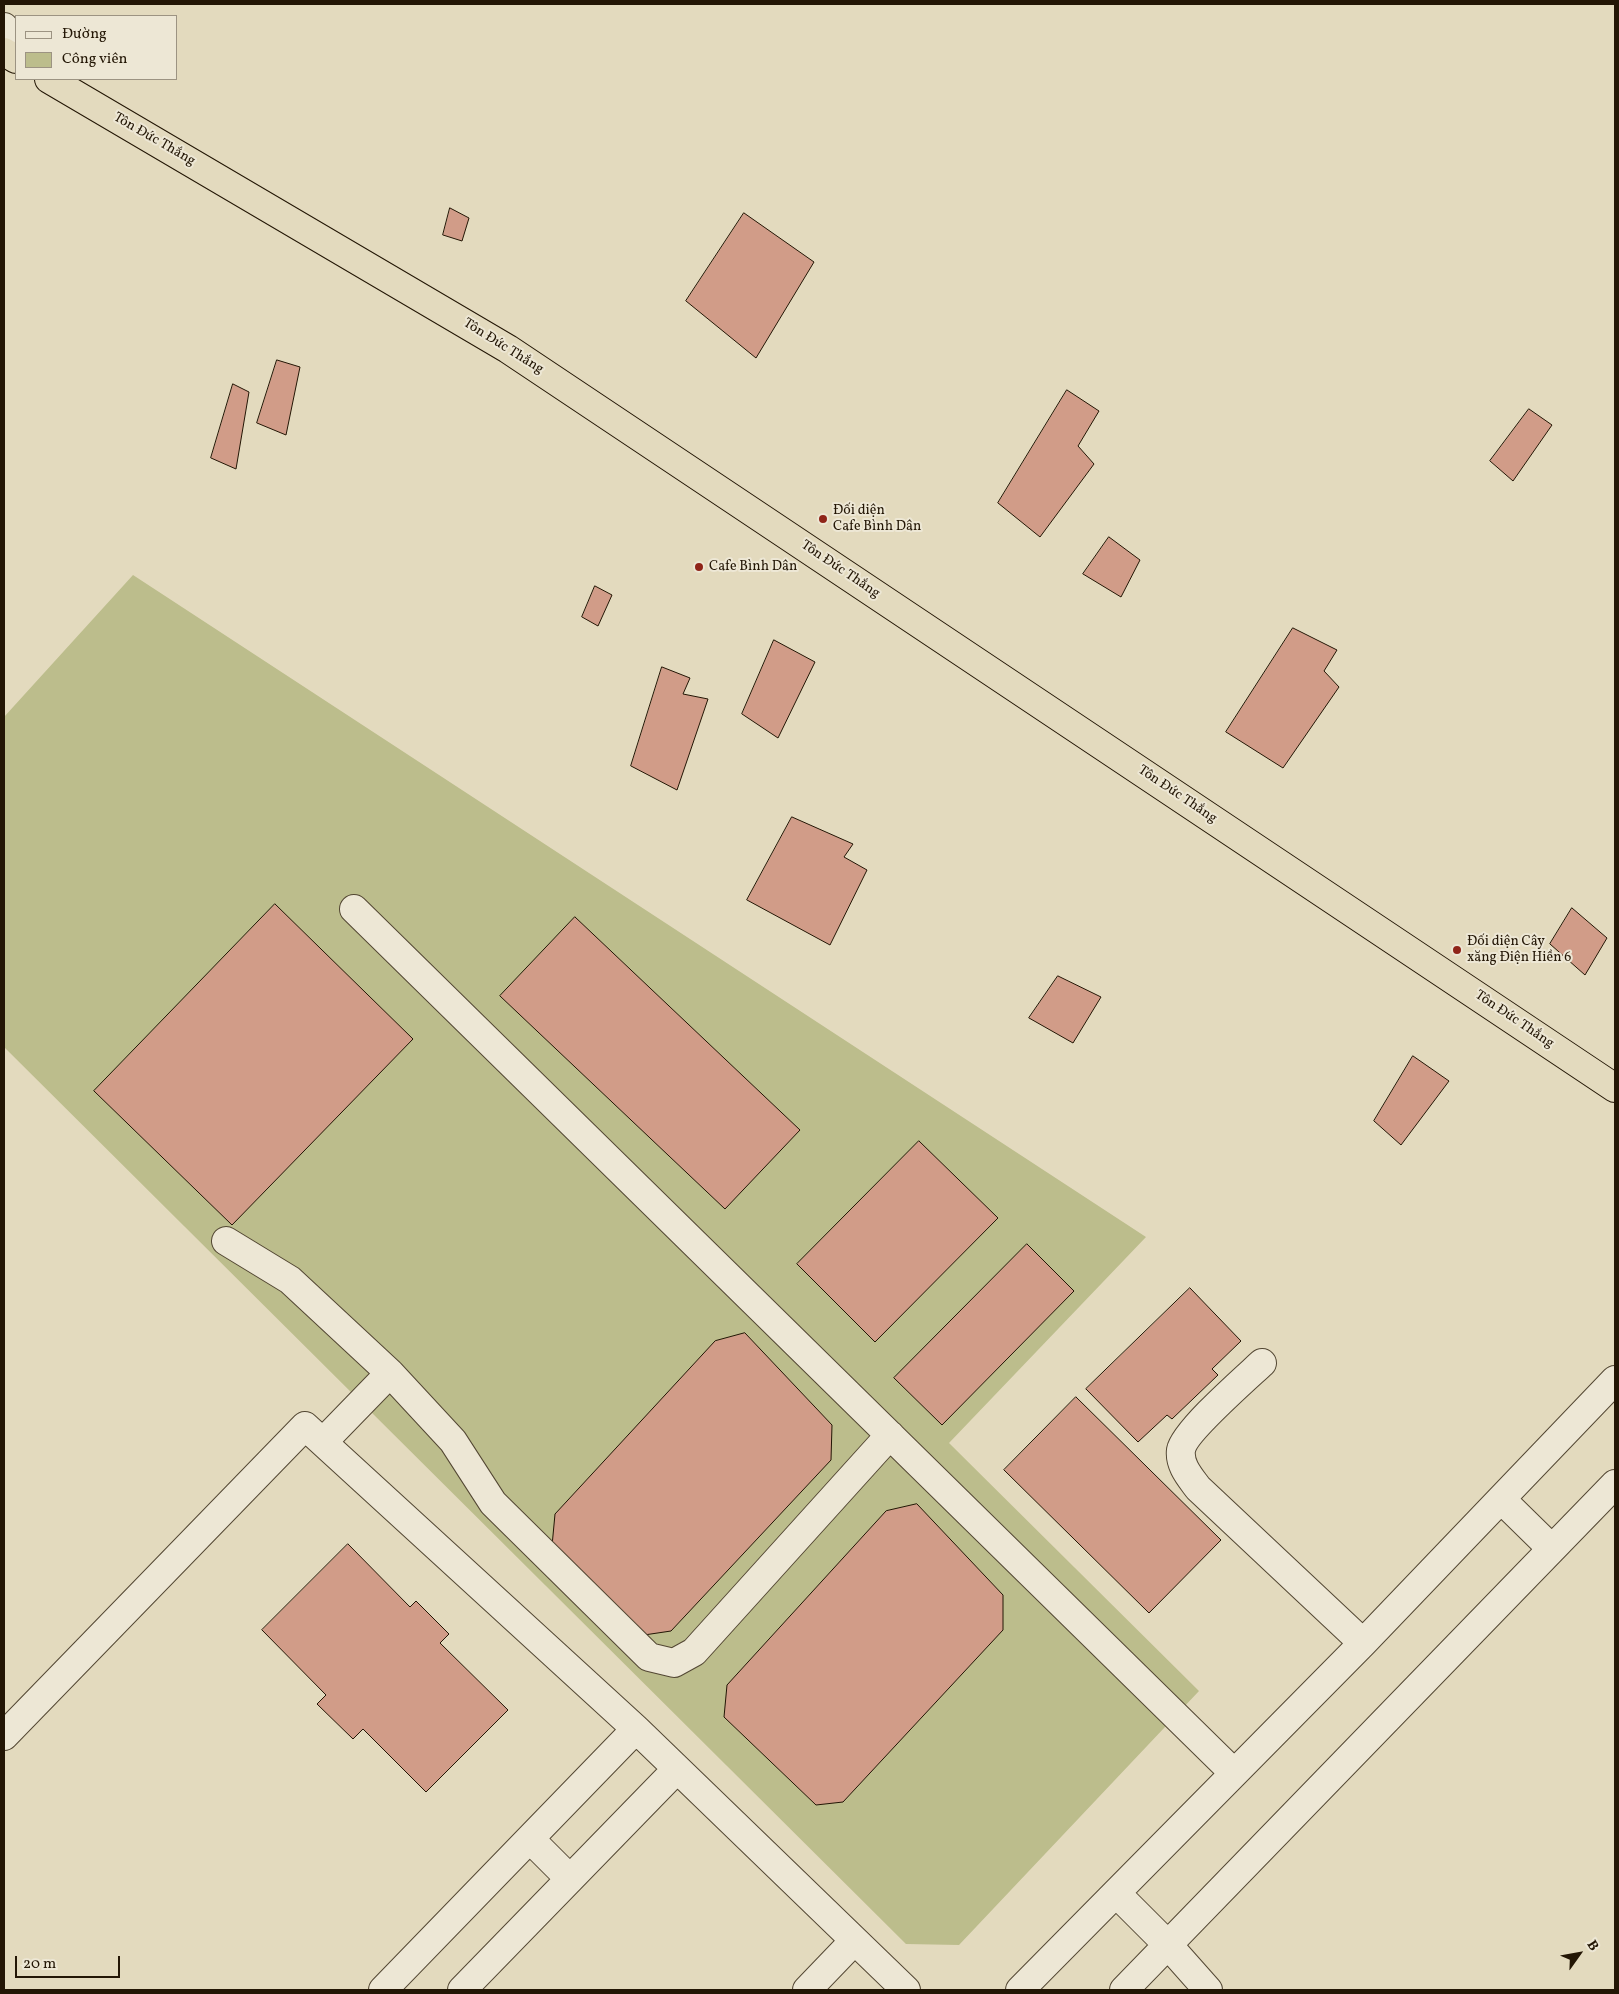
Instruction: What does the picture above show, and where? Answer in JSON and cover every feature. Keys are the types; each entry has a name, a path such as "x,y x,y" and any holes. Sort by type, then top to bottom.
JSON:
{"highway":[{"path":"4,52 15,58"},
{"name":"Tôn Đức Thắng","path":"51,80 508,348 1615,1088"}],"street":[{"path":"4,27 15,44"},
{"path":"354,909 1234,1773"},
{"path":"226,1241 290,1280 390,1373 453,1441 493,1503 649,1657 674,1663 694,1652 890,1435"},
{"path":"1262,1363 1188,1435 1181,1450 1184,1470 1198,1488 1363,1643"},
{"path":"323,1442 390,1373"},
{"path":"1020,1990 1363,1643 1615,1380"},
{"path":"4,1736 306,1426 636,1729 906,1990"},
{"path":"1124,1990 1169,1946 1615,1484"},
{"path":"1501,1499 1552,1549"},
{"path":"383,1990 636,1729"},
{"path":"462,1990 677,1770"},
{"path":"530,1839 570,1879"},
{"path":"1116,1893 1169,1946 1208,1990"},
{"path":"806,1990 854,1941"}],"green space":[{"path":"133,575 1146,1237 949,1443 1199,1691 959,1945 906,1944 4,1047 4,717"}],"building":[{"path":"450,208 469,218 462,241 443,235"},
{"path":"744,213 814,262 756,358 686,301"},
{"path":"277,360 300,367 286,435 257,423"},
{"path":"233,384 249,392 236,469 211,458"},
{"path":"1067,390 1099,411 1078,446 1094,464 1040,537 998,503"},
{"path":"1529,409 1552,425 1513,481 1490,461"},
{"path":"1109,537 1140,560 1121,597 1083,574"},
{"path":"595,586 612,595 598,626 582,617"},
{"path":"1293,628 1337,650 1324,671 1339,687 1283,768 1226,732"},
{"path":"774,640 815,662 778,738 742,714"},
{"path":"662,667 690,678 683,694 708,699 677,790 631,766"},
{"path":"792,817 853,844 844,857 867,870 830,945 747,900"},
{"path":"275,904 413,1039 232,1225 94,1091"},
{"path":"1572,908 1607,938 1585,975 1550,944"},
{"path":"575,917 800,1130 725,1209 500,996"},
{"path":"1058,976 1101,997 1073,1043 1029,1018"},
{"path":"1413,1056 1449,1081 1401,1145 1374,1121"},
{"path":"919,1141 998,1218 875,1342 797,1264"},
{"path":"1027,1244 1074,1291 942,1425 894,1378"},
{"path":"1190,1288 1241,1341 1212,1369 1218,1375 1172,1419 1167,1415 1138,1442 1086,1389"},
{"path":"745,1333 832,1425 831,1460 671,1631 644,1635 552,1546 555,1514 715,1341"},
{"path":"1076,1397 1221,1540 1149,1613 1004,1470"},
{"path":"917,1504 1003,1595 1003,1630 843,1802 816,1805 724,1717 727,1685 886,1511"},
{"path":"348,1544 410,1607 416,1601 449,1634 440,1643 508,1710 426,1792 363,1729 353,1739 317,1704 326,1695 262,1630"}],"place":[{"name":"Đối diện Cafe Bình Dân","path":"823,519"},
{"name":"Cafe Bình Dân","path":"699,567"},
{"name":"Đối diện Cây xăng Điện Hiền 6","path":"1457,950"}]}
